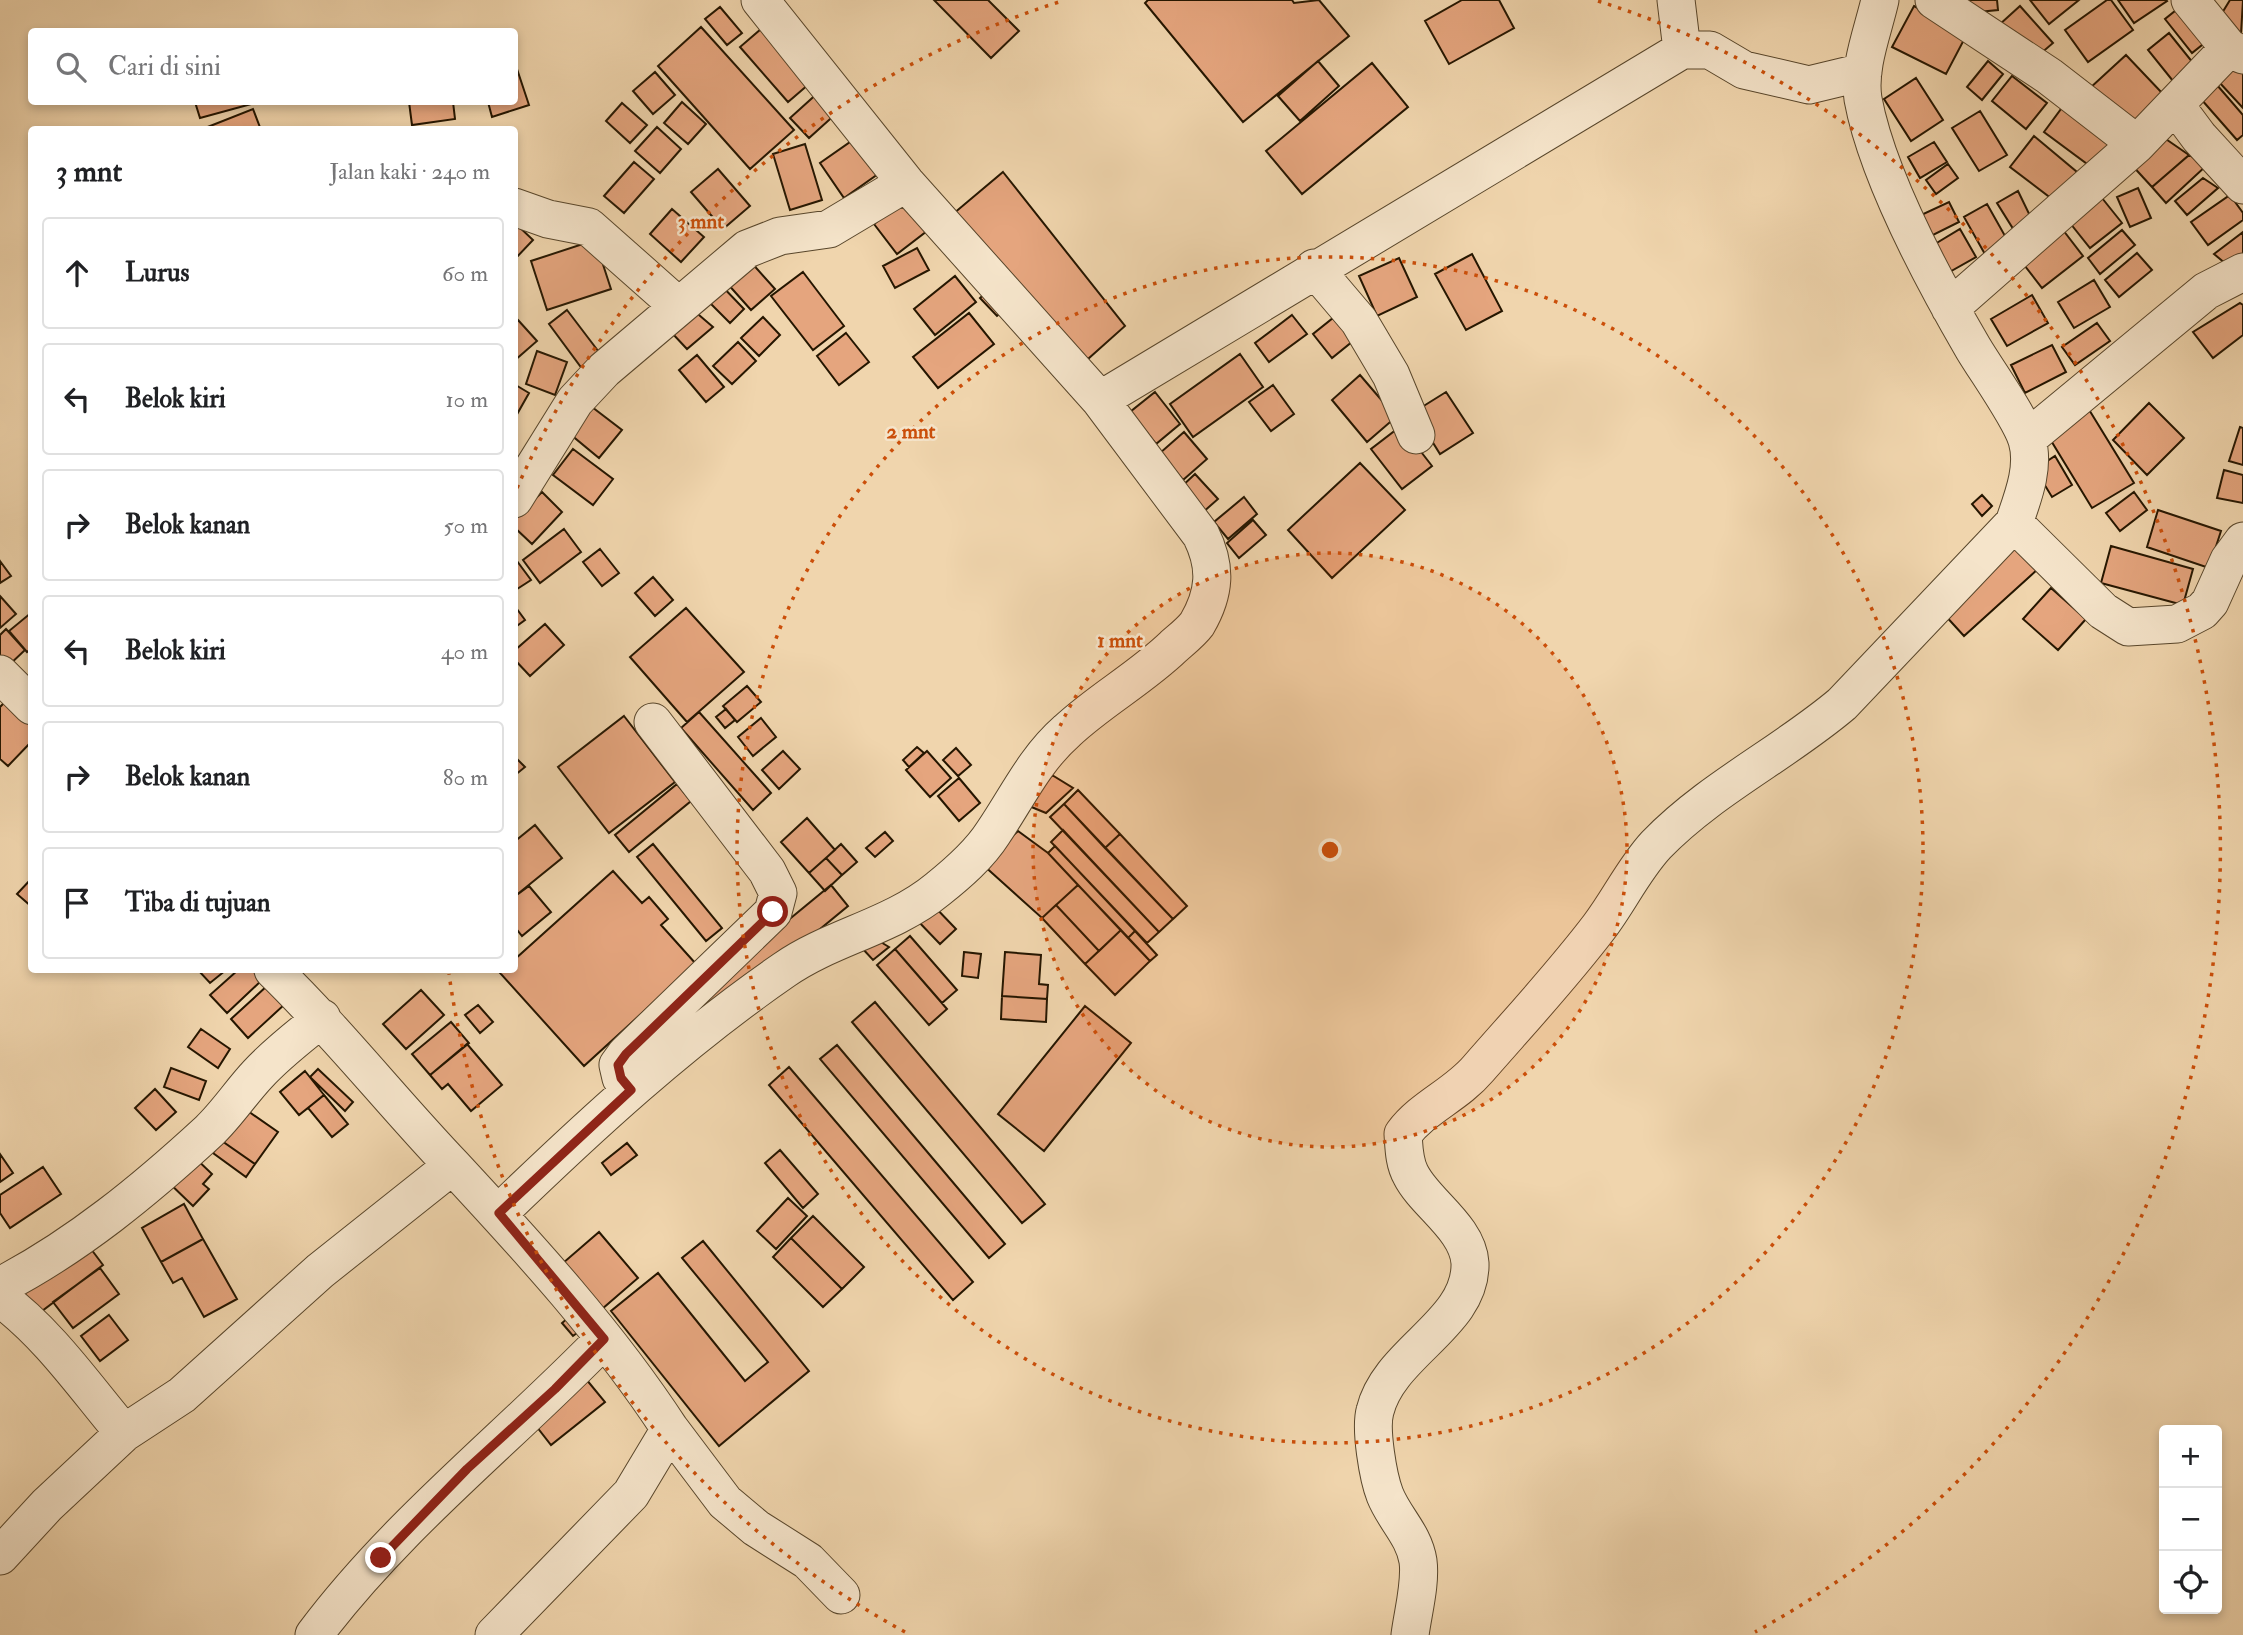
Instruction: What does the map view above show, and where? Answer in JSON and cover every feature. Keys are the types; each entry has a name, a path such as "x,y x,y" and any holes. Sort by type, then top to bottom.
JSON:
{"street":[{"path":"499,1213 631,1090 786,968 897,915 935,892 965,866 993,834 1011,801 1050,748 1101,703 1155,664 1195,627 1210,598 1214,576 1210,553 1201,535 1100,400 906,183 760,0"},
{"path":"1676,0 1682,50"},
{"path":"1410,1635 1419,1563 1413,1541 1384,1494 1376,1448 1374,1412 1390,1377 1464,1297 1470,1261 1451,1222 1410,1175 1405,1161 1403,1134 1414,1119 1448,1097 1478,1070 1600,926 1641,863 1658,843 1731,784 1814,727 1842,704 2014,523 2028,480 2027,439 1950,308 1900,205 1873,135 1863,98 1863,72 1880,0"},
{"path":"1934,0 2049,76 2137,144"},
{"path":"1950,308 2137,144 2236,52 2190,0"},
{"path":"1100,400 1314,268 1534,142 1682,50 1710,50 1744,70 1809,85 1863,72"},
{"path":"2176,106 2199,137 2243,185"},
{"path":"518,493 575,401 604,370 677,305 747,249 780,236 829,229 906,183"},
{"path":"518,208 548,219 589,227 677,305"},
{"path":"1314,268 1359,321 1391,375 1416,435"},
{"path":"2027,439 2206,291 2243,272"},
{"path":"2014,523 2103,611 2128,627 2177,624 2202,611 2210,602 2229,560 2243,541"},
{"path":"0,674 28,702"},
{"path":"631,1090 621,1078 618,1065 626,1054 773,912 778,893 767,871 653,722"},
{"path":"276,973 322,1018 452,1166 499,1213 604,1339 725,1502 756,1528 808,1561 841,1595"},
{"path":"0,1286 25,1275 87,1233 146,1186 209,1131 276,1056 322,1018"},
{"path":"0,1556 47,1505 124,1433 182,1395 320,1271 452,1166"},
{"path":"0,1298 23,1317 60,1356 124,1433"},
{"path":"314,1635 341,1598 459,1477 555,1389 604,1339"},
{"path":"495,1635 631,1494 670,1429"}],"building":[{"path":"934,0 988,0 1019,31 991,58"},
{"path":"1148,0 1292,0 1294,3 1319,0 1349,36 1243,122 1145,3"},
{"path":"1462,0 1499,0 1514,28 1449,64 1425,21"},
{"path":"1967,0 1997,0 1998,10 1968,13"},
{"path":"2030,0 2079,0 2049,24"},
{"path":"2107,0 2111,0 2133,30 2088,62 2065,30"},
{"path":"2118,0 2166,0 2167,1 2134,23"},
{"path":"2230,0 2243,0 2241,34 2219,18"},
{"path":"2185,3 2212,37 2192,53 2165,19"},
{"path":"1914,6 1967,34 1946,74 1892,47"},
{"path":"2020,6 2053,43 2032,61 1999,25"},
{"path":"720,7 742,33 727,45 705,19"},
{"path":"768,23 816,78 788,102 740,47"},
{"path":"701,27 794,130 750,169 658,66"},
{"path":"2169,33 2198,69 2177,86 2148,50"},
{"path":"2126,55 2163,94 2127,128 2090,88"},
{"path":"1318,61 1339,86 1300,121 1278,96"},
{"path":"1988,61 2003,74 1982,100 1967,87"},
{"path":"2241,62 2243,64 2243,108 2219,82"},
{"path":"1372,63 1408,107 1302,194 1266,151"},
{"path":"518,72 529,105 492,117 489,105 518,105"},
{"path":"655,72 675,95 653,114 633,91"},
{"path":"2012,76 2047,103 2026,129 1992,101"},
{"path":"1916,78 1943,120 1911,141 1884,99"},
{"path":"2217,85 2243,115 2243,135 2237,140 2201,99"},
{"path":"820,91 839,111 809,138 790,118"},
{"path":"682,102 706,124 688,144 664,123"},
{"path":"622,103 647,125 630,143 606,121"},
{"path":"196,105 248,105 200,118"},
{"path":"409,105 453,105 455,119 412,125"},
{"path":"2064,105 2118,144 2098,172 2044,132"},
{"path":"253,109 259,126 210,126"},
{"path":"1980,111 2007,155 1979,171 1952,128"},
{"path":"657,127 681,149 660,173 635,151"},
{"path":"2160,135 2189,155 2152,187 2129,162"},
{"path":"2034,136 2077,172 2056,202 2010,167"},
{"path":"853,140 878,174 844,198 820,163"},
{"path":"1934,142 1947,162 1920,178 1908,157"},
{"path":"805,144 822,200 790,210 773,154"},
{"path":"2189,155 2207,165 2166,203 2152,187"},
{"path":"634,162 654,179 624,213 604,196"},
{"path":"1948,164 1958,178 1936,194 1926,180"},
{"path":"718,169 750,206 723,229 691,192"},
{"path":"1003,172 1125,326 1079,367 947,219"},
{"path":"2203,178 2218,188 2187,215 2175,201"},
{"path":"2138,188 2151,218 2130,227 2117,197"},
{"path":"2018,191 2034,224 2017,235 1997,203"},
{"path":"2230,195 2243,213 2243,220 2208,245 2191,222"},
{"path":"2102,198 2122,223 2090,248 2070,223"},
{"path":"904,201 927,231 897,254 874,224"},
{"path":"1949,202 1959,222 1929,237 1919,216"},
{"path":"1987,204 2009,243 1986,256 1964,217"},
{"path":"672,209 704,237 681,262 650,234"},
{"path":"518,226 533,240 518,256"},
{"path":"1960,229 1976,257 1946,274 1930,247"},
{"path":"2063,230 2083,256 2042,288 2021,261"},
{"path":"2122,230 2135,245 2100,274 2088,258"},
{"path":"2243,232 2243,261 2232,269 2214,254"},
{"path":"595,240 611,289 547,310 531,261"},
{"path":"917,248 929,270 895,288 883,266"},
{"path":"2137,253 2152,270 2119,297 2105,280"},
{"path":"1472,254 1502,311 1466,330 1435,274"},
{"path":"1399,258 1417,297 1377,316 1359,276"},
{"path":"750,261 775,289 751,310 726,282"},
{"path":"803,272 844,326 813,350 771,296"},
{"path":"955,276 976,302 935,335 914,309"},
{"path":"2094,280 2110,307 2074,328 2058,302"},
{"path":"718,282 744,309 730,323 704,297"},
{"path":"991,288 1008,307 997,316 980,298"},
{"path":"2032,295 2048,323 2007,346 1991,319"},
{"path":"2240,303 2243,305 2243,335 2213,358 2193,332"},
{"path":"692,309 713,327 687,349 671,332"},
{"path":"567,310 605,360 586,374 549,324"},
{"path":"969,313 994,344 938,388 913,357"},
{"path":"1292,315 1307,334 1269,362 1255,343"},
{"path":"763,317 780,335 759,356 741,338"},
{"path":"1333,318 1353,341 1332,358 1313,334"},
{"path":"518,320 537,341 518,358"},
{"path":"2097,323 2110,341 2075,365 2062,347"},
{"path":"846,333 869,362 839,385 817,356"},
{"path":"738,342 756,361 732,384 713,366"},
{"path":"2052,345 2066,372 2025,393 2011,365"},
{"path":"537,351 567,362 555,395 526,384"},
{"path":"1240,354 1263,387 1193,437 1170,404"},
{"path":"697,355 724,387 706,402 679,370"},
{"path":"1360,375 1396,417 1367,442 1332,400"},
{"path":"1273,385 1294,414 1271,431 1249,402"},
{"path":"518,386 529,393 518,412"},
{"path":"1155,392 1180,424 1156,444 1130,412"},
{"path":"1446,392 1473,433 1440,454 1414,412"},
{"path":"2149,403 2184,438 2147,475 2113,440"},
{"path":"592,407 622,430 599,458 570,434"},
{"path":"2088,408 2134,483 2092,508 2047,434"},
{"path":"1401,426 1432,466 1402,489 1371,449"},
{"path":"2240,427 2243,428 2243,465 2229,461"},
{"path":"1184,432 1207,459 1183,480 1160,453"},
{"path":"573,449 613,479 593,505 553,475"},
{"path":"2055,456 2072,485 2052,497 2035,469"},
{"path":"1360,463 1405,510 1332,578 1288,530"},
{"path":"2224,470 2243,475 2243,503 2217,498"},
{"path":"1195,474 1218,499 1202,513 1180,488"},
{"path":"542,492 562,512 532,544 518,531 518,516"},
{"path":"2134,492 2147,510 2120,531 2106,513"},
{"path":"1982,495 1992,506 1982,516 1972,504"},
{"path":"1244,497 1257,514 1228,539 1214,522"},
{"path":"2158,510 2221,531 2209,568 2147,547"},
{"path":"1253,520 1266,535 1239,558 1227,543"},
{"path":"564,529 581,552 540,583 523,560"},
{"path":"2017,546 2038,569 1964,636 1943,613"},
{"path":"2111,546 2193,569 2183,605 2101,583"},
{"path":"600,549 619,573 602,586 583,562"},
{"path":"0,561 11,576 0,583"},
{"path":"518,562 531,580 518,588"},
{"path":"653,577 673,600 655,616 635,593"},
{"path":"2051,588 2086,619 2058,650 2023,619"},
{"path":"0,596 16,614 0,628"},
{"path":"686,608 744,672 687,722 630,657"},
{"path":"518,610 525,620 518,625"},
{"path":"28,615 28,651 27,652 9,631"},
{"path":"545,624 564,645 530,676 518,663 518,648"},
{"path":"6,629 25,650 7,667 0,659 0,635"},
{"path":"747,686 761,702 737,722 723,706"},
{"path":"7,700 28,720 28,745 8,766 0,759 0,707"},
{"path":"726,709 735,720 725,728 716,717"},
{"path":"699,712 771,793 753,810 681,728"},
{"path":"624,716 675,782 609,833 558,767"},
{"path":"761,718 776,737 753,756 738,737"},
{"path":"917,747 924,753 909,767 903,760"},
{"path":"956,748 971,765 958,776 943,760"},
{"path":"783,751 800,769 779,789 762,770"},
{"path":"927,751 951,778 930,797 906,770"},
{"path":"518,760 525,767 518,773"},
{"path":"1052,775 1073,788 1046,813 1029,806"},
{"path":"959,778 980,803 959,821 938,796"},
{"path":"677,784 691,801 629,852 615,835"},
{"path":"1078,790 1120,834 1105,848 1064,804"},
{"path":"1064,804 1173,919 1159,932 1050,817"},
{"path":"807,818 835,850 809,873 781,842"},
{"path":"535,825 562,858 518,894 518,839"},
{"path":"1063,830 1159,932 1147,943 1051,842"},
{"path":"1018,831 1048,853 1078,885 1042,918 982,864"},
{"path":"885,832 893,841 875,857 866,848"},
{"path":"1120,834 1187,906 1173,919 1105,848"},
{"path":"653,844 722,928 706,941 637,857"},
{"path":"841,844 857,862 842,875 826,858"},
{"path":"1055,846 1135,931 1128,938 1048,853"},
{"path":"826,858 842,875 825,891 809,873"},
{"path":"613,871 642,903 649,897 668,919 661,925 696,964 584,1066 500,973 518,973 518,956"},
{"path":"28,882 28,904 17,894"},
{"path":"831,885 848,906 702,1026 685,1005"},
{"path":"1078,885 1121,930 1099,951 1056,905"},
{"path":"529,886 551,912 522,936 518,931 518,894"},
{"path":"932,904 956,929 940,944 916,919"},
{"path":"1056,905 1099,951 1085,964 1042,918"},
{"path":"1121,930 1150,961 1115,995 1085,964"},
{"path":"1135,931 1157,955 1150,961 1128,938"},
{"path":"910,936 957,990 942,1003 895,949"},
{"path":"874,938 889,947 873,960 862,948"},
{"path":"895,949 947,1009 929,1025 877,965"},
{"path":"964,952 981,954 978,978 962,976"},
{"path":"1005,952 1041,955 1039,984 1048,985 1047,999 1002,996"},
{"path":"201,973 222,973 210,983"},
{"path":"235,973 255,973 262,980 227,1013 210,995"},
{"path":"268,985 285,1004 248,1038 231,1019"},
{"path":"421,990 444,1015 406,1049 383,1024"},
{"path":"1002,996 1047,999 1046,1022 1001,1019"},
{"path":"875,1002 1045,1204 1022,1223 852,1022"},
{"path":"478,1005 493,1022 480,1033 465,1015"},
{"path":"1085,1006 1131,1043 1044,1151 998,1114"},
{"path":"451,1022 469,1043 430,1075 412,1054"},
{"path":"201,1029 230,1049 218,1068 188,1047"},
{"path":"467,1044 502,1085 471,1111 448,1084 442,1089 430,1075"},
{"path":"837,1045 1005,1244 989,1258 820,1059"},
{"path":"789,1067 973,1282 953,1300 769,1085"},
{"path":"171,1068 206,1081 199,1100 164,1087"},
{"path":"318,1069 353,1102 345,1111 310,1077"},
{"path":"305,1071 324,1095 299,1115 280,1092"},
{"path":"155,1089 176,1112 156,1130 135,1108"},
{"path":"324,1095 348,1124 332,1137 308,1108"},
{"path":"245,1109 278,1132 255,1164 222,1141"},
{"path":"222,1141 255,1164 246,1177 213,1153"},
{"path":"627,1143 637,1155 611,1175 602,1163"},
{"path":"780,1150 818,1194 803,1208 765,1163"},
{"path":"189,1152 212,1174 203,1184 209,1189 193,1206 164,1178"},
{"path":"0,1154 13,1173 0,1182"},
{"path":"43,1167 61,1194 10,1228 0,1213 0,1195"},
{"path":"788,1198 807,1216 776,1249 757,1231"},
{"path":"184,1204 203,1239 161,1262 142,1228"},
{"path":"813,1216 864,1267 842,1289 791,1238"},
{"path":"599,1232 638,1278 602,1309 563,1263"},
{"path":"791,1238 842,1289 823,1307 773,1257"},
{"path":"203,1239 237,1299 204,1317 182,1278 173,1283 161,1262"},
{"path":"85,1241 103,1265 38,1314 20,1290"},
{"path":"703,1241 809,1371 719,1446 611,1311 658,1273 745,1381 768,1362 682,1258"},
{"path":"100,1268 119,1294 73,1328 53,1302"},
{"path":"575,1312 586,1326 573,1336 562,1323"},
{"path":"109,1315 128,1340 100,1361 81,1336"},
{"path":"586,1379 605,1402 551,1445 533,1422"}],"route":[{"path":"381,1558 467,1469 555,1389 604,1339 499,1213 631,1090 621,1078 618,1065 626,1054 773,912"}]}
